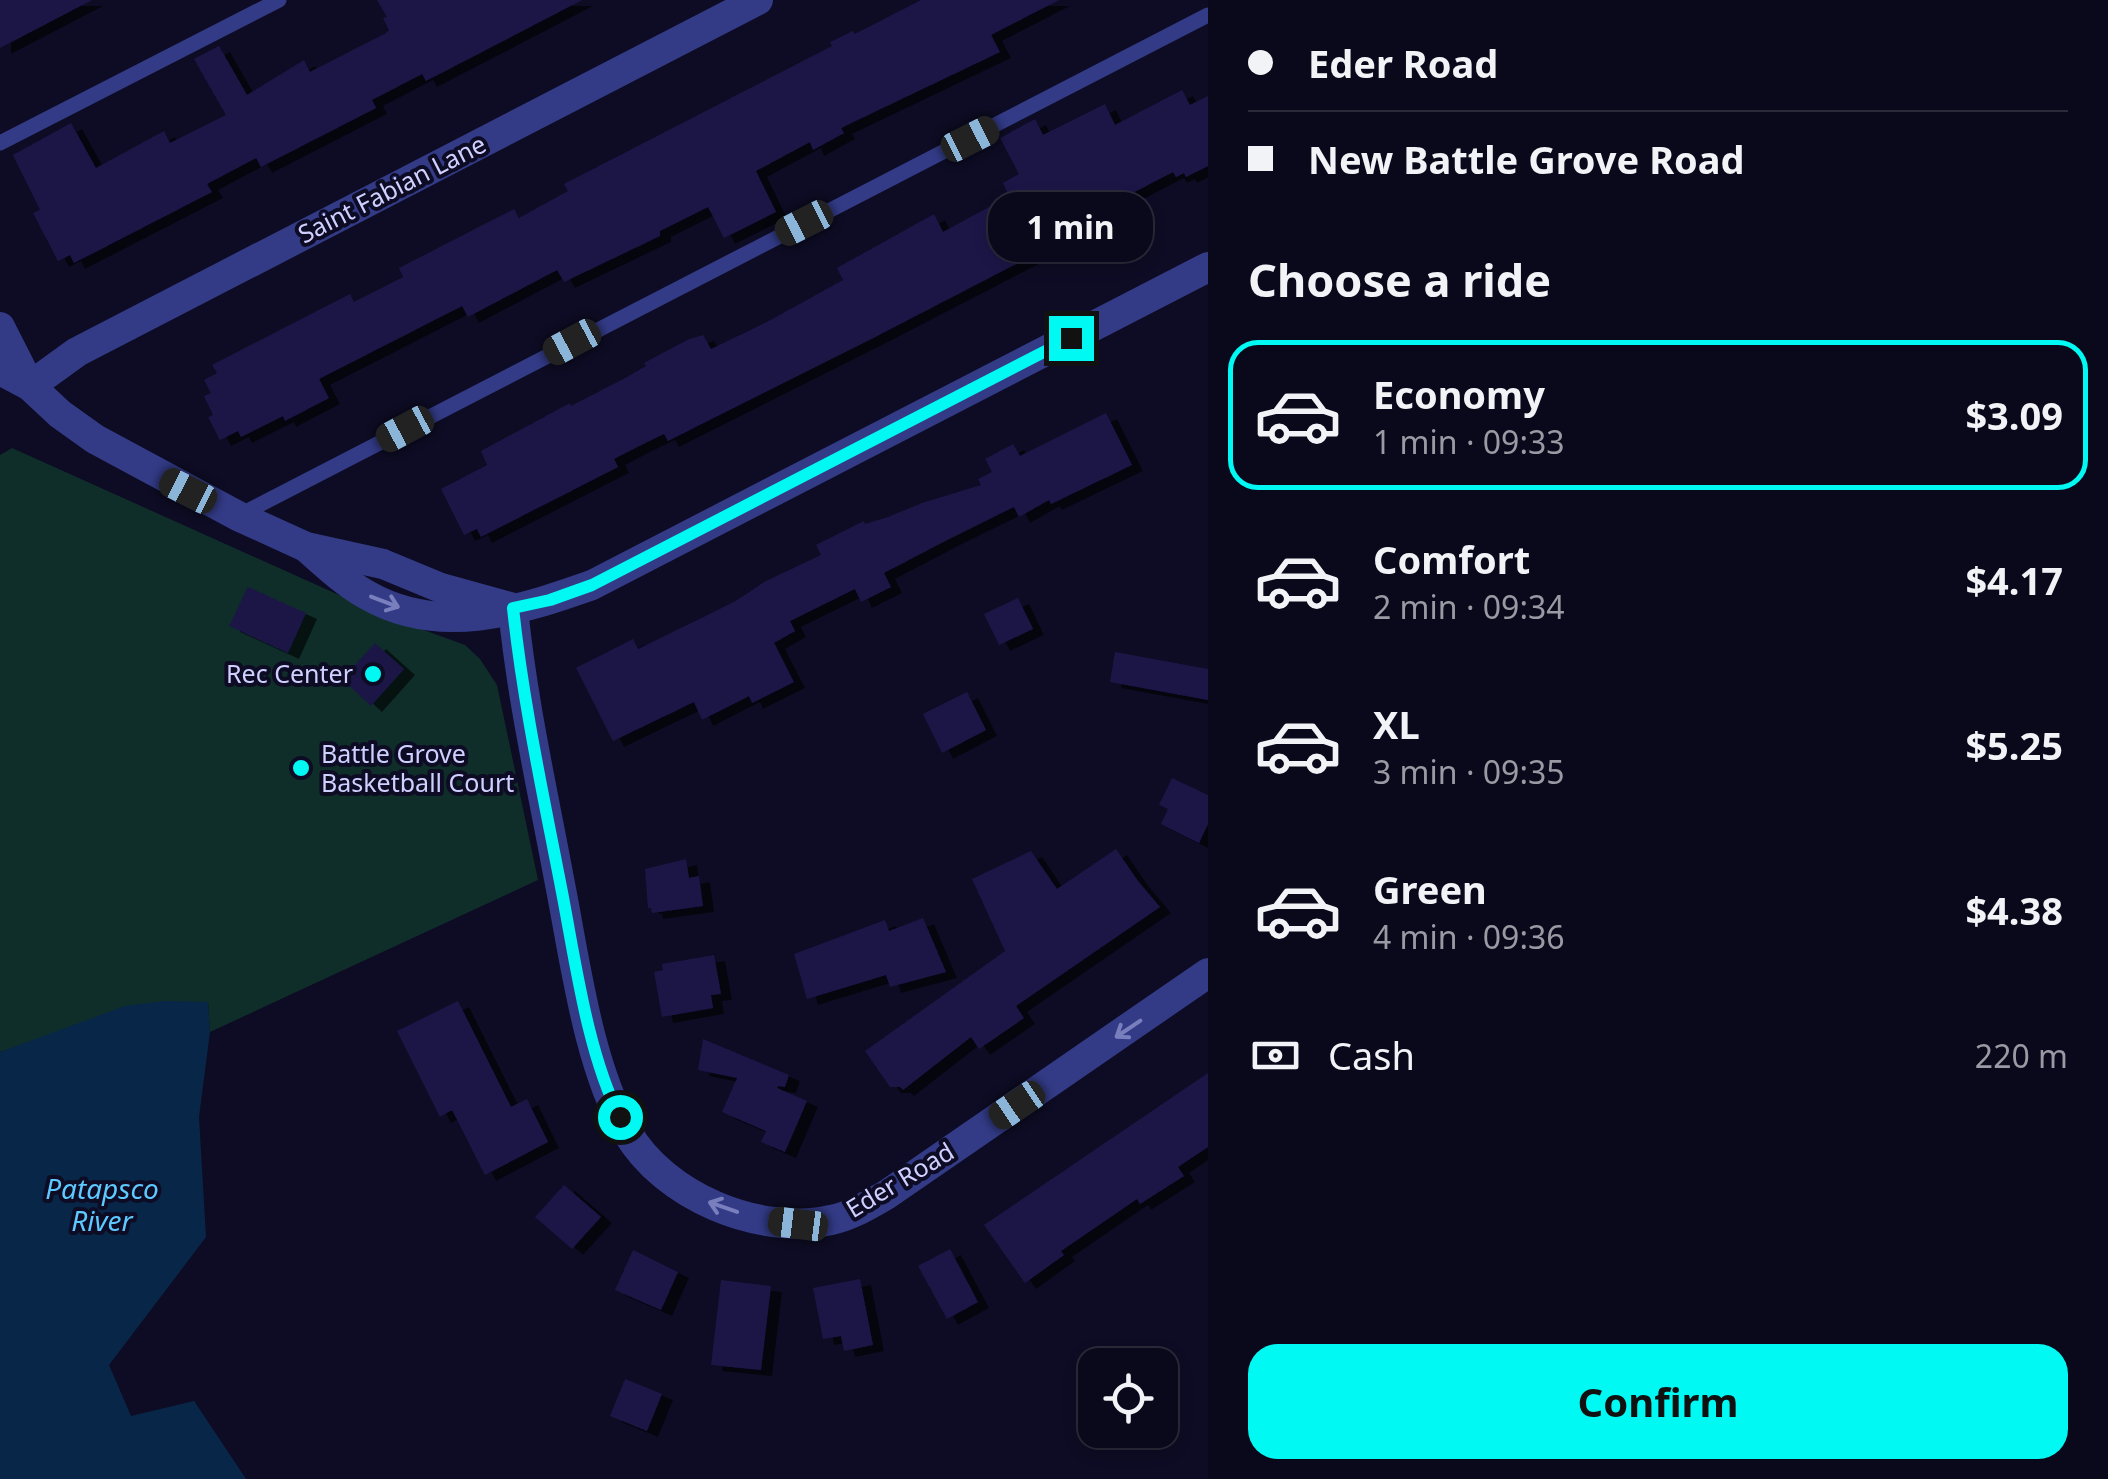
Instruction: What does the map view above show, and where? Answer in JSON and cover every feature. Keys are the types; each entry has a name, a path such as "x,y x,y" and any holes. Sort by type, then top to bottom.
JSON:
{"street":[{"name":"Saint Fabian Lane","path":"30,386 77,352 758,0"},
{"path":"0,370 30,386 95,440 306,548 383,564 441,588 513,608 592,585 1208,267"},
{"path":"0,327 30,386"},
{"name":"Eder Road","path":"513,608 519,668 575,961 610,1099 629,1135 685,1191 722,1208 798,1224 831,1220 858,1211 1208,973"}],"lane":[{"path":"0,143 279,0"},
{"path":"238,516 1208,16"}],"green space":[{"path":"12,448 388,617 465,645 497,685 538,880 210,1032 208,1002 49,1037 0,1052 0,455"}],"water":[{"name":"Patapsco River","path":"165,1001 208,1002 210,1032 199,1117 206,1237 109,1365 131,1416 194,1401 246,1479 0,1479 0,1052 125,1006"}],"building":[{"path":"0,0 92,0 0,48"},
{"path":"377,0 582,0 426,81 422,74 372,100 376,108 261,167 256,158 207,184 212,192 74,263 70,255 58,261 33,213 40,210 13,155 71,123 96,168 164,131 170,143 226,115 194,59 219,46 247,95 304,60 310,72 386,33 389,30 383,18 387,17"},
{"path":"921,0 1059,0 991,35 1000,52 841,128 844,133 813,150 810,142 756,171 776,212 724,238 708,207 660,231 660,236 564,282 557,270 468,317 462,306 319,379 329,398 285,421 283,416 241,437 238,431 220,440 208,417 213,415 204,396 211,393 204,380 217,373 212,365 350,294 354,302 403,277 399,268 514,209 519,218 568,191 564,184 832,46 830,42 853,31 855,34"},
{"path":"1182,90 1190,105 1208,96 1208,166 1186,177 1184,173 1176,177 1173,172 1119,200 1110,209 1113,214 879,335 668,441 664,434 639,446 614,459 618,467 481,537 477,529 464,535 441,489 487,465 481,451 627,377 687,340 703,335 711,349 767,322 843,280 837,268 934,214 943,232 1009,196 1003,183 1019,174 1000,138 1035,119 1043,135 1105,104 1115,125"},
{"path":"1106,413 1132,465 1019,517 1014,507 949,539 884,573 891,587 861,602 855,589 790,621 795,631 774,643 794,682 752,703 749,696 702,720 694,702 613,741 576,668 633,639 638,649 734,602 766,581 821,555 816,545 864,521 865,524 888,517 981,485 978,479 992,472 985,459 1013,444 1020,456"},
{"path":"248,587 306,613 288,653 229,626"},
{"path":"1018,598 1033,629 999,645 984,614"},
{"name":"Rec Center","path":"375,643 404,669 371,706 342,679"},
{"path":"1115,652 1208,669 1208,700 1110,682"},
{"path":"967,692 986,730 942,753 923,714"},
{"path":"1172,778 1208,795 1208,824 1199,843 1161,824 1168,809 1159,805"},
{"path":"1116,849 1160,907 1016,1006 1024,1018 979,1049 971,1037 903,1090 890,1087 865,1051 1005,951 972,879 1031,851 1057,889"},
{"path":"686,859 689,878 699,876 703,906 652,913 648,908 645,869"},
{"path":"923,918 946,972 890,987 886,975 807,999 794,954 885,920 889,931"},
{"path":"714,955 721,994 711,995 713,1008 662,1017 654,972 663,970 662,964"},
{"path":"458,1001 511,1107 527,1099 548,1142 485,1175 452,1110 440,1117 397,1031"},
{"path":"703,1039 789,1075 785,1087 777,1088 807,1101 785,1152 761,1142 766,1131 722,1112 737,1078 698,1070"},
{"path":"1208,1073 1208,1147 1178,1167 1184,1176 1140,1204 1137,1199 1061,1251 1064,1255 1025,1283 984,1225"},
{"path":"564,1185 601,1217 572,1249 535,1217"},
{"path":"950,1249 978,1302 947,1319 918,1266"},
{"path":"633,1250 678,1272 661,1310 615,1290"},
{"path":"860,1279 873,1345 844,1351 841,1336 823,1339 813,1288"},
{"path":"721,1280 771,1286 761,1370 711,1365"},
{"path":"625,1379 662,1394 647,1431 610,1416"}],"place":[{"name":"Rec Center","path":"373,674"},
{"name":"Battle Grove Basketball Court","path":"301,768"}],"route":[{"path":"620,1117 610,1099 575,961 519,668 513,608 592,585 1071,338"}]}
